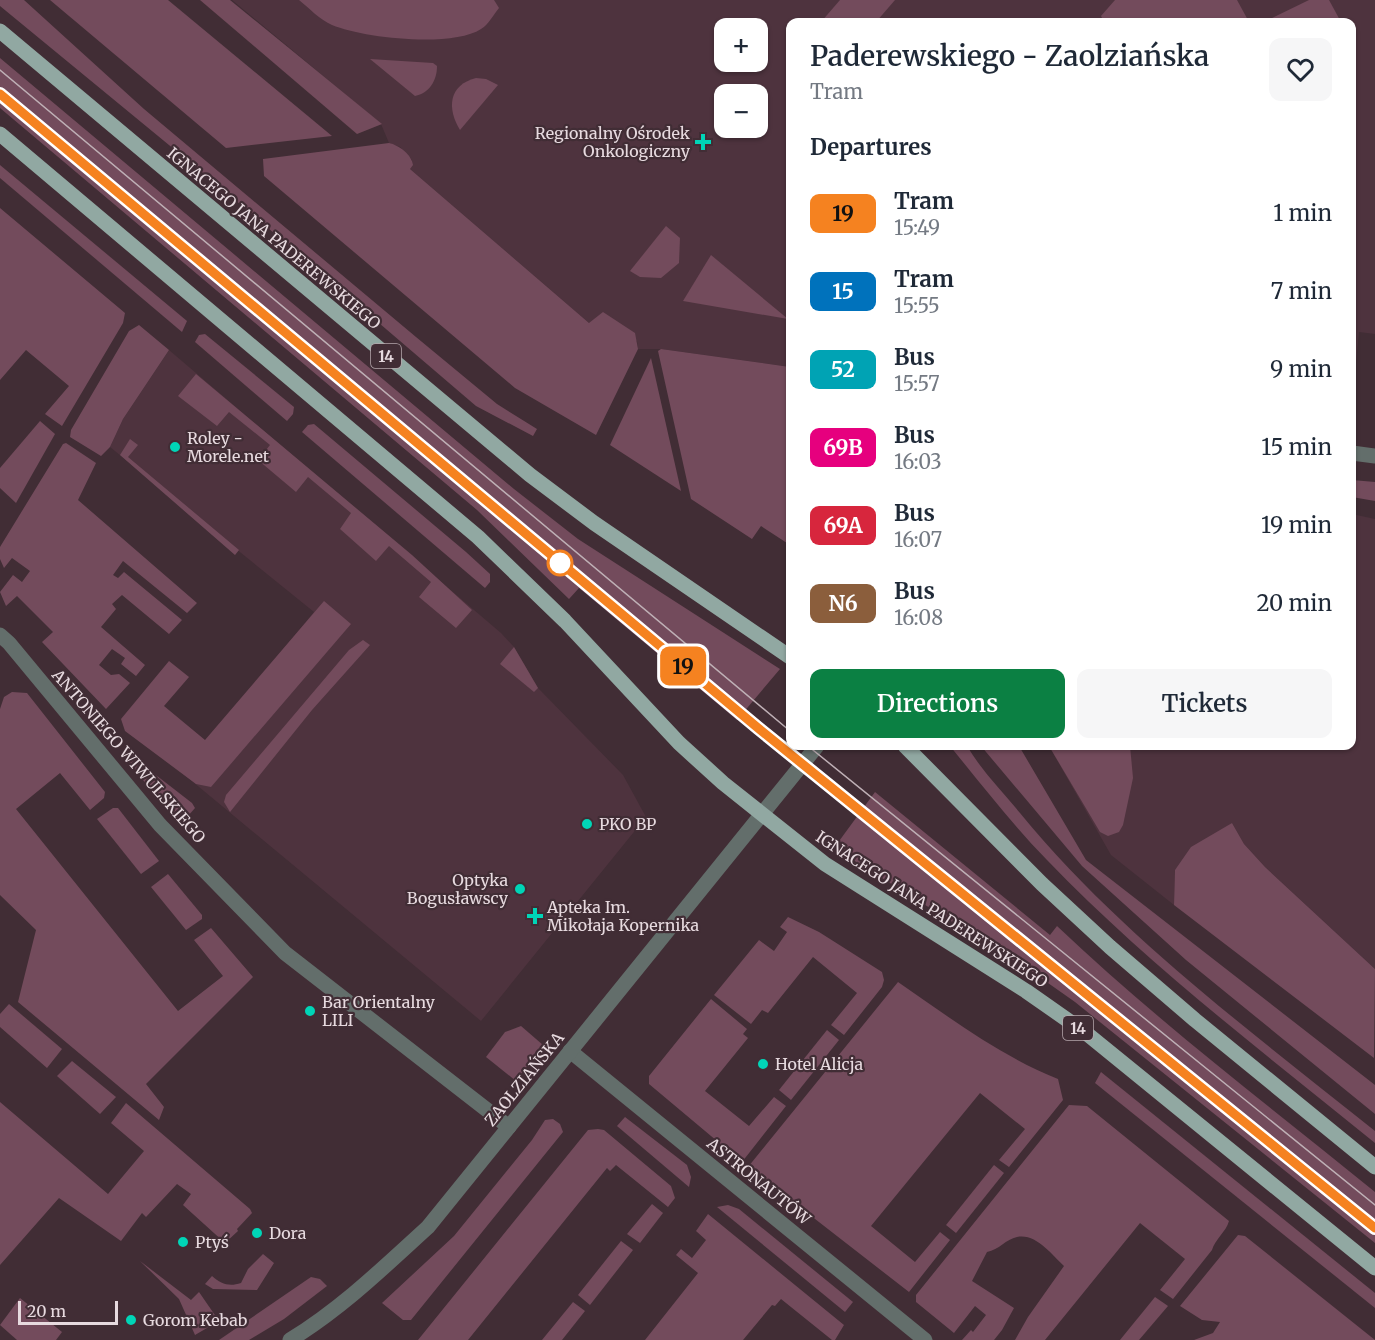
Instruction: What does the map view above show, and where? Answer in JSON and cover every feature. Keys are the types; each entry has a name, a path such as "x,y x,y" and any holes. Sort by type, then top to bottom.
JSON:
{"main road":[{"name":"IGNACEGO JANA PADEREWSKIEGO","path":"0,31 530,475 594,523 786,654"},
{"name":"IGNACEGO JANA PADEREWSKIEGO","path":"0,134 478,537 565,621 679,743 761,814 806,850 858,886 1026,991 1086,1033 1375,1268"},
{"path":"909,750 1042,884 1110,947 1195,1020 1375,1167"}],"street":[{"path":"1356,454 1375,456"},
{"name":"ANTONIEGO WIWULSKIEGO","path":"0,635 16,651 160,825 285,953 509,1126"},
{"name":"ZAOLZIAŃSKA","path":"290,1340 322,1320 362,1289 428,1227 814,750"},
{"name":"ASTRONAUTÓW","path":"570,1050 925,1340"}],"shaded area":[{"path":"0,0 24,0 144,109 416,337 497,404 537,429 533,436 476,406 220,187 0,6"},
{"path":"50,0 168,0 332,136 226,148"},
{"path":"200,0 230,0 382,124 357,134"},
{"path":"232,0 1375,0 1375,334 1359,332 1356,363 1356,18 786,18 786,366 661,349 638,349 637,341 589,323 410,169 412,160 400,147 389,143 381,124"},
{"path":"299,0 494,0 499,8 484,27 468,35 429,40 385,37 346,30 328,23"},
{"path":"840,0 895,0 879,18 824,18"},
{"path":"1115,0 1237,0 1247,18 1102,18 1101,16"},
{"path":"1309,0 1329,0 1339,18 1272,18"},
{"path":"0,58 514,489 578,539 780,669 737,720 579,588 569,599 477,510 0,108"},
{"path":"370,59 433,63 437,66 436,77 428,89 415,96"},
{"path":"476,78 486,79 498,85 460,130 453,114 455,92 467,81"},
{"path":"389,143 408,154 413,165 410,169 589,323 603,312 635,333 638,349 596,435 515,388 264,176 263,159"},
{"path":"0,165 187,321 182,332 0,178"},
{"path":"0,208 125,313 123,323 62,426 45,414 69,386 26,350 0,380"},
{"path":"666,226 680,238 679,263 661,278 640,277 630,271"},
{"path":"711,255 786,319 683,301"},
{"path":"139,325 169,350 123,419 110,447 101,456 70,437 71,430 129,331"},
{"path":"205,334 294,407 293,414 287,421 195,342 199,335"},
{"path":"661,349 786,366 786,542 761,526 752,539 691,499 658,351"},
{"path":"169,350 501,633 514,647 538,688 623,775 646,817 481,1021 181,772 314,612 110,447 123,419"},
{"path":"651,358 681,491 610,445"},
{"path":"196,374 412,555 472,610 456,628 419,597 431,582 389,546 376,561 340,529 351,513 308,477 296,492 258,460 270,445 229,412 217,426 178,396"},
{"path":"40,421 55,434 16,503 0,488 0,468"},
{"path":"314,424 490,574 490,582 485,588 302,432 308,425"},
{"path":"130,439 138,445 128,457 239,550 235,555 120,455"},
{"path":"66,443 96,463 78,500 197,603 187,613 123,561 113,575 118,578 124,572 182,620 169,634 122,595 112,604 116,609 101,627 145,665 136,676 121,664 125,658 112,649 99,665 111,675 119,674 130,683 106,709 42,642 53,632 17,596 6,606 0,592 13,575 22,582 30,571 12,558 4,568 0,559 0,547 63,444"},
{"path":"1356,480 1375,482 1375,501 1356,498"},
{"path":"1356,515 1375,519 1375,969 1265,867 1244,844 1232,823 1175,870 1174,905 1111,855 1051,750 1356,750"},
{"path":"324,601 351,624 211,787 196,784 125,731 121,719 169,661 189,677 164,706 205,740"},
{"path":"363,640 370,645 312,710 230,812 224,802 226,795 349,650"},
{"path":"514,647 538,688 534,692 500,664"},
{"path":"12,692 27,693 105,792 104,798 90,810 60,773 16,809 178,1011 223,976 194,940 211,928 253,977 146,1084 164,1107 159,1120 18,1002 36,930 0,895 0,709 4,697"},
{"path":"953,750 970,750 985,772 1059,858 1101,901 1189,981 1375,1131 1375,1143 1165,971 1085,898 997,804"},
{"path":"984,750 1021,750 1086,860 1375,1085 1375,1114 1186,960 1082,866"},
{"path":"1051,750 1130,750 1133,778 1123,825 1119,832 1108,836 1100,832"},
{"path":"130,755 192,803 195,808 180,825 129,763 126,758"},
{"path":"875,792 1050,935 1057,926 1173,1029 1375,1192 1375,1243 1075,1002 1031,971 834,848"},
{"path":"113,808 118,808 159,861 141,874 97,819"},
{"path":"1232,823 1244,844 1265,867 1375,969 1374,1058 1174,905 1175,870 1191,847"},
{"path":"168,874 202,915 202,919 186,930 151,887"},
{"path":"788,917 819,932 882,972 884,980 882,987 844,1035 831,1025 857,993 813,957 768,1013 762,1010 751,1024 714,995 759,940 774,951 787,932 780,927"},
{"path":"898,982 995,1047 1058,1079 1063,1100 1009,1167 999,1160 1025,1129 980,1093 871,1226 915,1262 940,1232 950,1240 909,1292 748,1167"},
{"path":"711,999 747,1029 743,1034 748,1038 705,1091 749,1126 774,1097 786,1106 742,1162 649,1084 649,1076"},
{"path":"9,1004 62,1049 47,1068 0,1027 0,1014"},
{"path":"521,1026 543,1045 516,1081 486,1057 505,1032"},
{"path":"827,1030 839,1040 791,1100 779,1090"},
{"path":"72,1061 116,1097 100,1114 57,1076"},
{"path":"1101,1072 1375,1293 1375,1308 1095,1083"},
{"path":"0,1102 108,1194 144,1151 111,1123 126,1103 252,1213 225,1243 183,1205 191,1194 177,1184 146,1217 142,1213 121,1241 59,1198 0,1265"},
{"path":"1069,1105 1087,1106 1229,1221 1228,1225 1212,1250 1173,1299 1160,1290 1185,1259 1140,1223 1045,1340 1015,1340 1028,1317 1064,1266 1037,1241 1024,1237 1013,1238 987,1252 972,1281 1014,1308 994,1340 962,1340 971,1330 973,1332 986,1315 975,1306 954,1333 916,1302 916,1295"},
{"path":"625,1117 687,1165 691,1177 689,1187 617,1126"},
{"path":"553,1119 560,1124 563,1132 411,1320 403,1320 382,1303 454,1236 532,1140 545,1120"},
{"path":"588,1130 604,1130 671,1186 675,1198 668,1207 616,1165 610,1171 607,1168 468,1340 418,1340"},
{"path":"994,1165 1004,1173 956,1233 946,1225"},
{"path":"652,1204 663,1213 640,1243 627,1234"},
{"path":"728,1205 739,1209 853,1302 845,1312 717,1207"},
{"path":"708,1214 844,1325 835,1340 832,1340 781,1299 775,1306 772,1305 743,1340 645,1340 698,1273 676,1255 681,1249 692,1258 706,1240 696,1231"},
{"path":"1238,1235 1245,1236 1375,1340 1194,1340 1213,1333 1220,1322 1202,1320 1180,1306"},
{"path":"621,1241 633,1250 590,1305 578,1295"},
{"path":"263,1254 274,1263 257,1290 213,1289 205,1284 212,1276 225,1284 241,1283 248,1269"},
{"path":"140,1261 191,1300 199,1292 219,1321 195,1335 179,1299"},
{"path":"311,1277 320,1279 327,1286 284,1319 249,1340 219,1340"},
{"path":"1155,1297 1168,1306 1139,1340 1120,1340"},
{"path":"20,1298 62,1332 56,1340 17,1340 0,1325"},
{"path":"573,1302 585,1311 562,1340 542,1340"}],"tram line":[{"path":"0,70 786,728"},
{"path":"0,94 758,728 1375,1228"},
{"name":"19","path":"0,94 758,728 1375,1228"},
{"path":"813,750 1375,1205"}],"place":[{"name":"Regionalny Ośrodek Onkologiczny","path":"703,142"},
{"name":"Roley - Morele.net","path":"175,447"},
{"name":"PKO BP","path":"587,824"},
{"name":"Optyka Bogusławscy","path":"520,889"},
{"name":"Apteka Im. Mikołaja Kopernika","path":"535,916"},
{"name":"Bar Orientalny LILI","path":"310,1011"},
{"name":"Hotel Alicja","path":"763,1064"},
{"name":"Dora","path":"257,1233"},
{"name":"Ptyś","path":"183,1242"},
{"name":"Gorom Kebab","path":"131,1320"}]}
